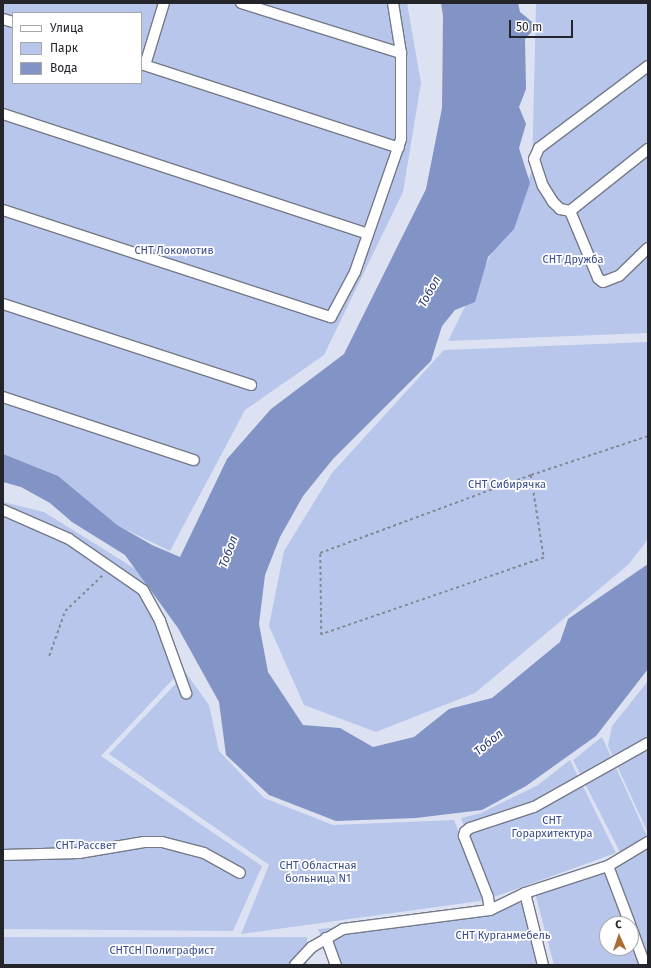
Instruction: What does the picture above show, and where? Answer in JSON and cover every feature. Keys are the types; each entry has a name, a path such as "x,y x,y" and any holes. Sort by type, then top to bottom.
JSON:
{"street":[{"path":"164,3 143,64 399,148"},
{"path":"241,3 401,53"},
{"path":"3,210 331,316 355,272 366,234 399,148 401,53 393,3"},
{"path":"648,66 539,148 536,153 537,168 547,191 560,210 570,211 648,149"},
{"path":"3,114 366,234"},
{"path":"570,211 598,278 602,282 618,276 648,248"},
{"path":"3,304 251,385"},
{"path":"3,396 194,460"},
{"path":"3,510 69,539 143,590 160,621 186,693"},
{"path":"490,910 488,897 464,836 465,832 470,828 534,807 648,743"},
{"path":"3,855 79,853 144,842 162,842 204,853 240,873"},
{"path":"295,965 312,947 343,929 490,910 524,893 608,866 648,842"},
{"path":"608,866 627,916"},
{"path":"524,893 543,965"},
{"path":"326,938 336,965"},
{"path":"639,949 645,965"}],"path":[{"path":"531,475 544,558 321,635 320,553 531,475 648,436"},
{"path":"49,656 65,611 104,574 108,565"}],"green space":[{"name":"СНТ Локомотив","path":"3,3 407,3 421,83 403,192 324,355 245,410 170,551 3,470"},
{"name":"СНТ Дружба","path":"536,3 648,3 648,333 448,341 532,171"},
{"name":"СНТ Сибирячка","path":"648,342 648,539 629,564 475,693 376,732 304,705 269,626 284,551 332,473 444,350"},
{"name":"СНТ Рассвет","path":"3,502 44,512 145,575 175,677 101,756 262,866 233,931 3,929"},
{"name":"СНТ Областная больница N1","path":"186,673 209,705 219,751 264,798 333,825 454,820 487,900 241,934 269,865 109,754"},
{"path":"648,681 648,833 608,746 612,726"},
{"path":"602,737 648,838 648,965 554,965 535,893 624,860 573,760"},
{"name":"СНТ Горархитектура","path":"570,760 616,853 491,898 461,818 481,813 538,785"},
{"name":"СНТ Курганмебель","path":"526,902 541,965 333,965 318,929 436,918"},
{"name":"СНТСН Полиграфист","path":"3,937 307,937 307,965 3,965"}],"water":[{"name":"Тобол","path":"441,3 518,3 520,12 537,26 525,39 526,89 519,107 526,124 519,148 530,183 514,229 488,257 475,302 455,310 442,326 431,361 333,459 303,496 280,537 265,575 259,624 268,672 303,725 340,728 373,747 414,737 449,709 492,698 560,642 568,619 648,564 648,669 596,736 526,786 482,810 416,818 336,821 269,795 226,755 219,702 178,628 125,555 72,522 50,503 21,487 3,482 3,454 58,476 117,525 152,545 180,557 227,459 271,409 344,354 426,189 442,108 443,16"}]}
